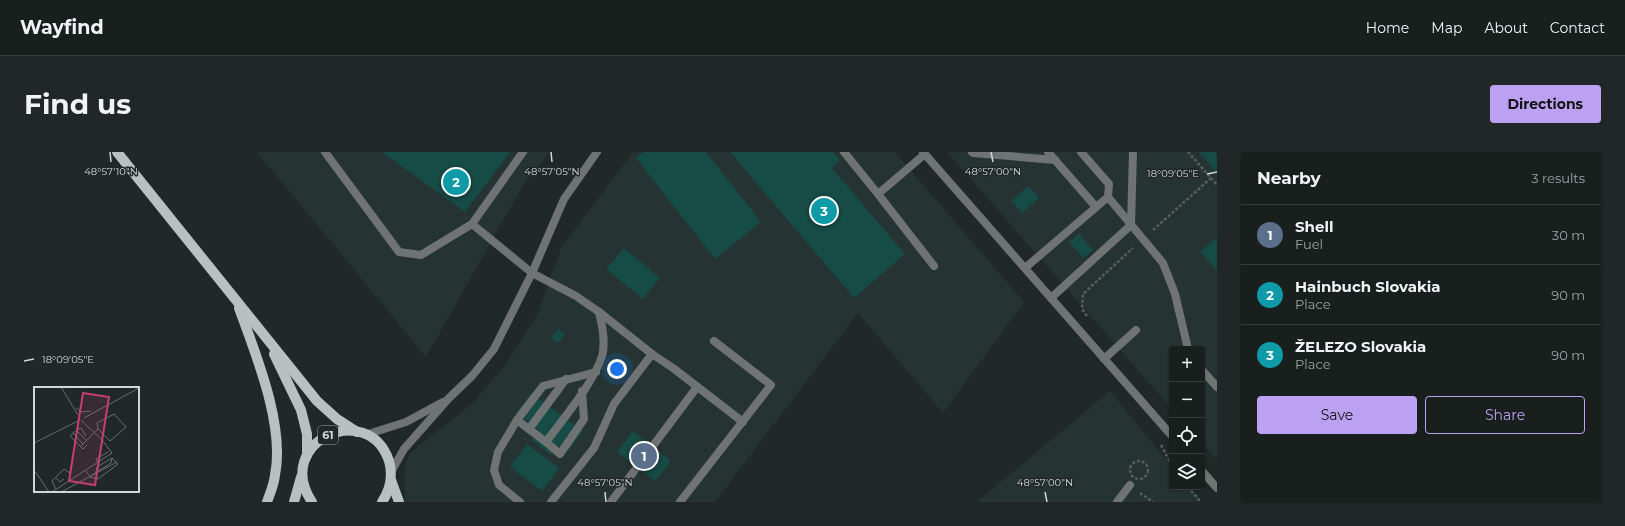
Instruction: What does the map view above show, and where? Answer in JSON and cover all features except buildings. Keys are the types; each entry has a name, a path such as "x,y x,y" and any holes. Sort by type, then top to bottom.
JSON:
{"main road":[{"name":"61","path":"117,152 317,401 337,419 372,439 384,451 399,502"},
{"path":"236,301 257,357 270,399 277,447 276,474 267,502"},
{"name":"61","path":"265,336 301,410 307,434 307,455 303,471 304,487 312,502"},
{"name":"61","path":"307,455 318,442 332,433 348,431 361,433"},
{"path":"294,502 303,471"},
{"path":"382,502 391,476"}],"lane":[{"path":"325,152 399,252 421,256 472,224 523,152"},
{"path":"391,476 404,450 449,398 472,376 494,349 532,273 564,199 596,152"},
{"path":"844,152 934,266"},
{"path":"972,152 1055,160"},
{"path":"1048,152 1096,207"},
{"path":"1081,152 1109,184 1108,197 1163,262 1175,294 1187,346"},
{"path":"1051,298 1131,224 1133,152"},
{"path":"878,194 924,153 1169,433"},
{"path":"1025,268 1108,197"},
{"path":"472,224 532,273 576,296 599,312 652,354 743,422"},
{"path":"546,442 596,372 603,351 603,333 599,312"},
{"path":"1104,359 1136,330"},
{"path":"680,502 771,384 714,341"},
{"path":"551,502 594,448 614,404 652,354"},
{"path":"520,502 499,485 494,470 498,452 518,420 543,386 596,372"},
{"path":"1205,373 1217,387"},
{"path":"529,429 566,379"},
{"path":"611,502 697,387"},
{"path":"518,420 560,454 584,419 582,392"},
{"path":"361,433 406,422 449,398"},
{"path":"1205,474 1217,488"},
{"path":"1117,502 1130,485"}],"path":[{"path":"1211,178 1217,184"},
{"path":"1137,461 1143,462 1148,468 1147,474 1143,477 1135,477 1132,473 1132,465 1137,461"},
{"path":"1191,490 1201,502"}],"shaded area":[{"path":"257,152 549,152 522,187 426,357"},
{"path":"633,152 895,152 1024,302 943,413 858,313 715,502 405,502 404,477 405,466 409,455 418,446 473,403 505,365 537,315 561,248"},
{"path":"947,152 1217,152 1217,460 1205,446 1205,346 1169,346 1169,406"},
{"path":"1110,391 1169,463 1169,490 1190,490 1200,502 977,502"}],"place":[{"name":"Hainbuch Slovakia","path":"456,182"},
{"name":"ŽELEZO Slovakia","path":"824,211"},
{"name":"Shell","path":"644,456"}]}
